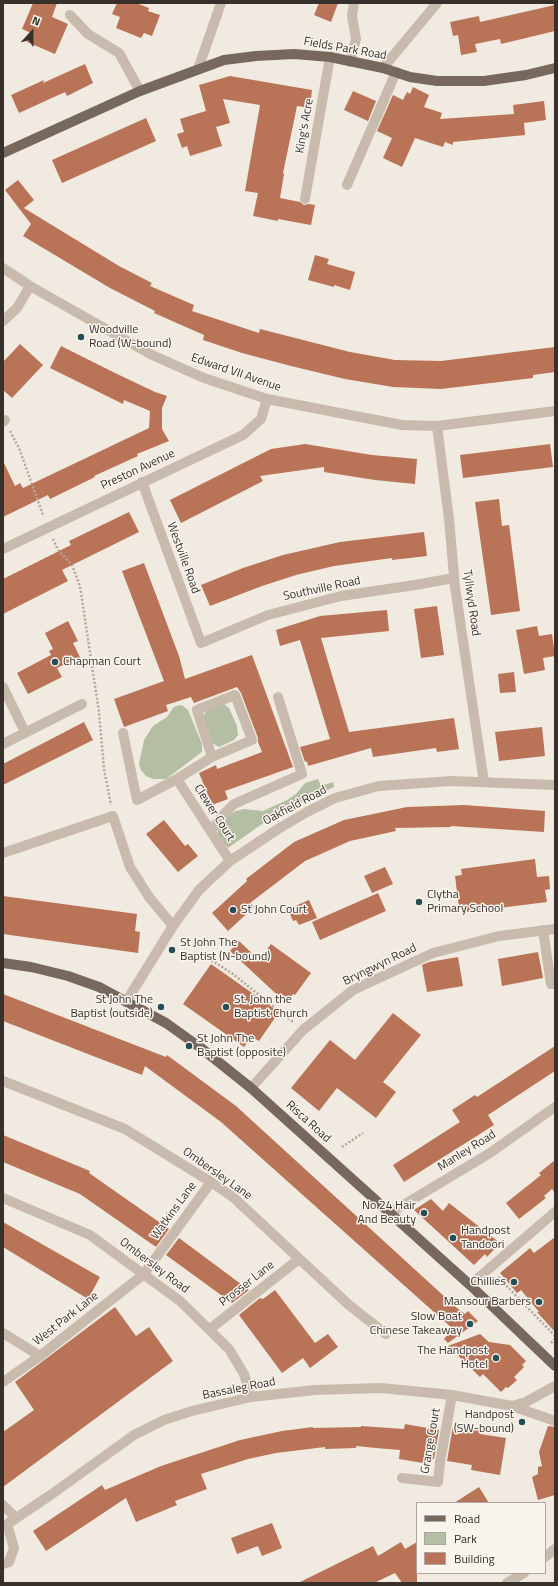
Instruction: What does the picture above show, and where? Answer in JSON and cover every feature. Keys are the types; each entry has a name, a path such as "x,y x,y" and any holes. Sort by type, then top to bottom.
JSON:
{"main road":[{"name":"Fields Park Road","path":"3,153 140,91 224,60 256,56 294,54 330,57 383,68 410,77 437,81 484,81 526,75 555,68"},
{"name":"Risca Road","path":"3,963 31,967 68,976 99,987 166,1023 201,1048 251,1088 470,1285 555,1366"}],"street":[{"path":"198,69 221,3"},
{"path":"350,62 356,39 352,16 354,3"},
{"path":"383,68 437,3"},
{"path":"70,15 88,34 119,53 140,91"},
{"name":"King's Acre","path":"305,199 330,57"},
{"path":"347,185 396,72"},
{"name":"Edward VII Avenue","path":"3,268 30,286 152,355 204,378 267,399 402,426 437,426 555,411"},
{"path":"3,321 17,308 30,286"},
{"name":"Preston Avenue","path":"3,549 243,434 261,419 267,399"},
{"name":"Tyllwyd Road","path":"437,426 449,519 454,578 484,782"},
{"name":"Westville Road","path":"142,482 201,643"},
{"name":"Southville Road","path":"201,643 268,615 341,596 454,578"},
{"path":"3,687 25,732"},
{"name":"Clewer Court","path":"123,733 137,800 177,779 212,757 252,740 235,696 197,710 212,757"},
{"path":"211,831 223,815 234,804 302,774 278,697"},
{"path":"3,744 82,704"},
{"name":"Clewer Court","path":"177,779 230,861"},
{"name":"Oakfield Road","path":"126,1002 173,926 199,890 230,861 278,829 335,798 379,786 451,781 555,785"},
{"path":"3,853 113,816 130,866 149,897 173,926"},
{"name":"Bryngwyn Road","path":"251,1088 303,1030 353,990 433,953 499,936 555,929"},
{"path":"543,930 551,984 555,984"},
{"name":"Ombersley Lane","path":"3,1081 124,1129 211,1182 234,1198 349,1305 386,1334"},
{"name":"Manley Road","path":"390,1213 490,1153 555,1107"},
{"name":"Watkins Lane","path":"144,1274 211,1182"},
{"name":"Ombersley Road","path":"3,1198 90,1235 180,1301 229,1349 244,1374 251,1397"},
{"path":"470,1285 555,1212"},
{"name":"Prosser Lane","path":"210,1329 299,1259"},
{"name":"West Park Lane","path":"3,1382 40,1356 144,1274"},
{"path":"3,1333 40,1356"},
{"name":"Bassaleg Road","path":"5,1525 134,1435 164,1420 192,1411 251,1397 315,1390 382,1388 452,1395 512,1406 555,1420"},
{"name":"Bassaleg Road","path":"512,1406 526,1402 554,1389"},
{"name":"Grange Court","path":"402,1478 438,1482 440,1462 452,1395"},
{"path":"3,1505 16,1518"},
{"path":"3,1564 9,1562 14,1548 5,1525"},
{"path":"546,1556 555,1549"},
{"path":"507,1583 523,1574"}],"path":[{"path":"4,421 19,448 47,527 58,550 72,565 80,586 99,712 104,769 113,816"},
{"path":"208,958 233,974 303,1030"},
{"path":"342,1147 363,1133"},
{"path":"489,1269 555,1338 551,1343"}],"green space":[{"path":"224,704 229,708 237,726 238,735 234,740 219,747 212,743 203,716 207,711"},
{"path":"180,705 188,710 202,744 202,752 166,779 153,779 146,776 141,770 139,764 144,740 153,726 167,717 174,707"},
{"path":"318,779 321,786 333,782 334,787 272,817 228,848 218,835 218,828 227,817 236,811 244,809 263,811 287,800 296,794 305,783"}],"building":[{"path":"33,3 57,3 52,17 68,24 55,54 27,42 31,33 22,29"},
{"path":"117,3 136,3 149,8 148,11 160,15 152,36 144,33 141,38 116,28 120,17 112,14"},
{"path":"319,3 338,3 331,22 314,15"},
{"path":"555,5 555,31 501,44 500,39 475,44 477,52 461,55 458,35 453,36 450,22 479,16 480,22"},
{"path":"85,64 93,83 67,96 65,92 19,113 11,95 44,80 43,83"},
{"path":"230,76 312,90 310,108 297,106 283,173 280,198 300,202 304,205 315,205 311,225 253,216 258,193 245,191 260,105 223,99 230,123 216,127 222,146 190,156 187,146 182,148 177,134 184,132 180,119 206,111 199,85"},
{"path":"413,87 429,95 424,107 442,113 440,119 514,114 513,105 544,101 546,120 524,123 525,135 453,142 453,145 445,142 443,147 415,138 402,167 383,158 392,138 377,131 393,95 403,100 407,92 410,94"},
{"path":"353,91 376,101 368,121 344,110"},
{"path":"146,118 156,141 62,183 52,160"},
{"path":"18,180 34,200 24,208 119,266 152,283 150,286 194,305 192,311 259,333 260,329 350,352 395,360 441,361 555,347 555,372 533,375 533,378 441,389 393,387 345,379 291,366 242,353 203,340 204,335 154,313 155,311 110,288 23,236 31,224 5,190"},
{"path":"315,255 329,259 327,264 355,272 350,290 308,280"},
{"path":"20,344 43,365 12,398 3,390 3,362"},
{"path":"61,346 155,392 167,396 162,408 162,429 169,441 137,454 138,456 94,476 95,477 50,499 48,495 3,517 3,461 15,486 20,483 23,488 149,428 150,411 124,400 123,404 50,368"},
{"path":"305,444 372,455 417,459 415,484 375,480 324,472 324,467 260,476 263,481 181,523 170,500 271,449"},
{"path":"550,444 553,467 463,478 460,455"},
{"path":"499,499 502,526 509,525 520,611 491,615 475,502"},
{"path":"129,512 139,532 62,570 68,581 3,614 3,579 71,545 69,541"},
{"path":"424,532 427,556 392,560 392,558 334,566 296,575 210,606 201,585 243,568 283,555 340,542"},
{"path":"144,563 179,656 185,679 252,655 293,767 225,791 228,799 212,805 199,773 216,765 217,769 262,752 241,693 237,687 194,703 191,697 166,705 168,711 124,727 114,699 164,681 122,571"},
{"path":"437,606 444,655 421,658 414,609"},
{"path":"387,610 389,631 321,638 349,732 454,718 459,749 437,752 436,748 373,757 371,748 308,766 307,761 305,762 300,747 330,739 300,640 280,646 276,630 320,616"},
{"name":"Chapman Court","path":"68,621 78,641 73,643 80,657 57,668 62,677 28,694 17,673 51,655 49,651 53,649 45,633"},
{"path":"537,626 539,636 552,634 555,656 543,658 545,670 524,674 516,630"},
{"path":"514,672 516,692 500,693 498,674"},
{"path":"84,722 93,740 3,785 3,764"},
{"path":"542,727 545,756 499,761 495,732"},
{"path":"464,805 545,811 544,832 451,826 395,828 396,831 350,841 305,861 250,903 254,907 228,931 212,913 247,881 246,879 294,842 344,820 407,807"},
{"path":"164,820 185,846 188,844 198,856 178,872 146,834"},
{"path":"535,859 537,877 549,876 550,889 545,890 547,902 467,912 466,907 459,908 455,876 462,875 461,869"},
{"path":"385,867 393,884 372,893 364,876"},
{"path":"378,893 386,911 320,940 312,922"},
{"path":"3,896 137,914 135,931 140,932 138,953 3,934"},
{"path":"309,900 317,918 299,925 296,920 293,921 288,909"},
{"path":"239,941 259,960 271,944 311,973 295,995 293,994 286,1003 230,951"},
{"path":"538,952 543,978 502,986 498,959"},
{"path":"458,957 463,986 427,992 422,965 429,962"},
{"name":"St. John the Baptist Church","path":"211,964 279,1012 259,1041 252,1037 244,1047 183,1004"},
{"path":"3,994 166,1057 167,1055 236,1106 457,1308 465,1314 468,1311 478,1321 448,1343 444,1339 453,1329 221,1122 145,1066 142,1075 3,1021"},
{"path":"393,1013 421,1035 383,1082 396,1092 376,1118 337,1088 319,1111 291,1088 330,1040 355,1060"},
{"path":"555,1046 555,1071 488,1115 494,1125 404,1182 393,1165 460,1122 452,1110 475,1095 477,1097"},
{"path":"3,1135 90,1171 89,1173 169,1229 156,1247 80,1194 3,1162"},
{"path":"555,1160 555,1193 552,1189 544,1196 546,1198 519,1219 506,1203 541,1175 539,1173"},
{"path":"431,1199 443,1211 449,1203 500,1243 487,1257 485,1254 474,1265 414,1210"},
{"path":"3,1222 100,1277 88,1299 3,1247"},
{"path":"555,1237 555,1332 537,1312 539,1312 521,1290 517,1293 500,1273 530,1248 534,1253"},
{"path":"179,1238 249,1290 232,1303 166,1255"},
{"path":"275,1290 315,1343 328,1334 338,1347 310,1368 303,1358 282,1373 239,1315 260,1298 263,1299"},
{"path":"115,1307 136,1336 149,1327 173,1361 3,1487 3,1432 34,1410 15,1382"},
{"path":"480,1334 489,1342 510,1345 526,1361 522,1365 524,1367 514,1377 517,1380 501,1392 483,1374 480,1377 448,1346"},
{"path":"405,1424 439,1430 434,1459 430,1458 429,1464 399,1459 400,1450 356,1446 356,1448 325,1449 325,1447 276,1453 248,1459 201,1474 207,1489 175,1501 177,1505 136,1522 126,1498 46,1551 33,1531 102,1485 105,1490 161,1466 240,1440 282,1431 313,1427 361,1426 404,1429"},
{"path":"453,1426 480,1430 480,1434 506,1438 500,1475 471,1470 472,1465 447,1461"},
{"path":"548,1426 555,1427 555,1495 538,1500 532,1477 538,1474 538,1467 542,1466 539,1452"},
{"path":"479,1487 488,1502 456,1502"},
{"path":"272,1523 282,1548 262,1556 258,1546 237,1554 231,1538"},
{"path":"401,1542 405,1549 416,1543 417,1583 402,1583 395,1573 374,1583 298,1583 373,1546 378,1556"}],"place":[{"name":"Woodville Road (W-bound)","path":"81,337"},
{"name":"Chapman Court","path":"55,662"},
{"name":"Clytha Primary School","path":"419,902"},
{"name":"St John Court","path":"233,910"},
{"name":"St John The Baptist (N-bound)","path":"172,950"},
{"name":"St John The Baptist (outside)","path":"161,1007"},
{"name":"St. John the Baptist Church","path":"226,1007"},
{"name":"St John The Baptist (opposite)","path":"189,1046"},
{"name":"No 24 Hair And Beauty","path":"424,1213"},
{"name":"Handpost Tandoori","path":"453,1238"},
{"name":"Chillies","path":"514,1282"},
{"name":"Mansour Barbers","path":"539,1302"},
{"name":"Slow Boat Chinese Takeaway","path":"470,1324"},
{"name":"The Handpost Hotel","path":"496,1358"},
{"name":"Handpost (SW-bound)","path":"522,1422"}]}
